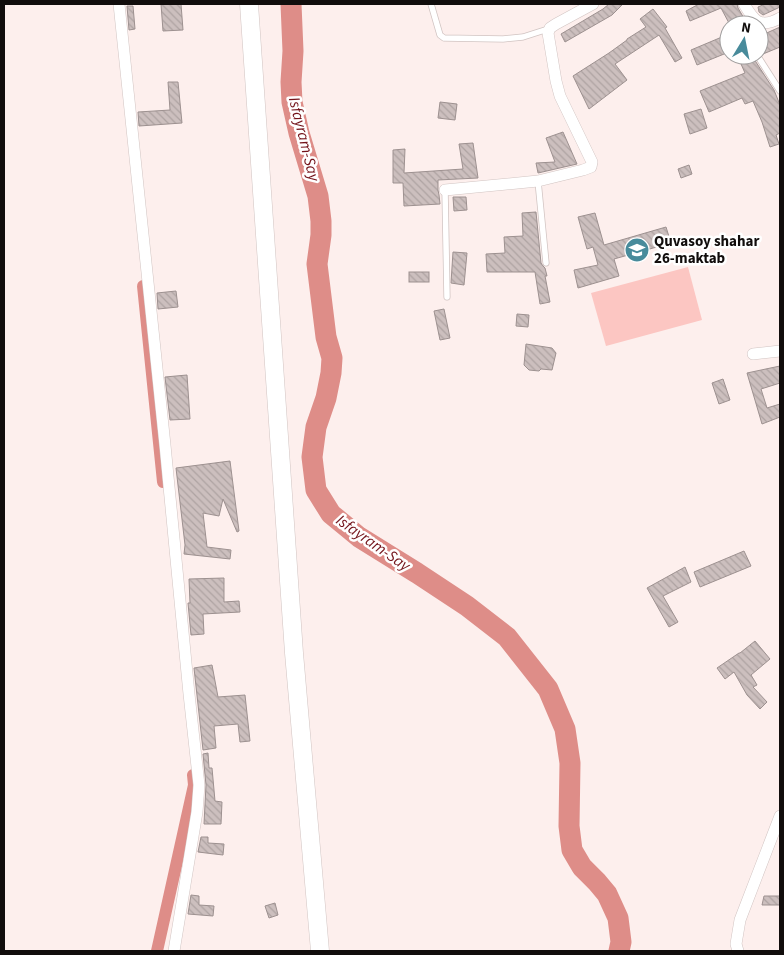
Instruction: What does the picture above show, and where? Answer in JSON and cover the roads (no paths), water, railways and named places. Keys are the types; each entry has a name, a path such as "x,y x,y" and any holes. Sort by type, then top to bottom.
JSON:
{"main road":[{"path":"249,4 294,653 320,951"}],"street":[{"path":"119,4 166,445 199,785 197,812 174,951"},
{"path":"444,190 538,181 591,167 592,162 560,96 548,34 550,28 556,24 593,4"},
{"path":"744,4 750,15"},
{"path":"753,354 780,351"},
{"path":"738,951 736,944 740,920 780,816"}],"lane":[{"path":"431,4 440,35 444,38 504,39 523,37 550,28"},
{"path":"763,65 780,91"},
{"path":"538,181 546,263"},
{"path":"444,190 447,297"}],"waterway":[{"name":"Isfayram-Say","path":"291,4 293,51 292,102 299,133 318,196 321,235 317,264 326,337 332,358 326,398 316,427 312,457 316,490 331,514 359,537 467,606 507,637 548,689 565,729 570,763 569,826 572,850 582,867 607,894 618,918 621,942 619,951"},
{"path":"143,286 163,482"},
{"path":"157,951 194,785 193,775"}],"place":[{"name":"Quvasoy shahar 26-maktab","path":"637,250"}]}
